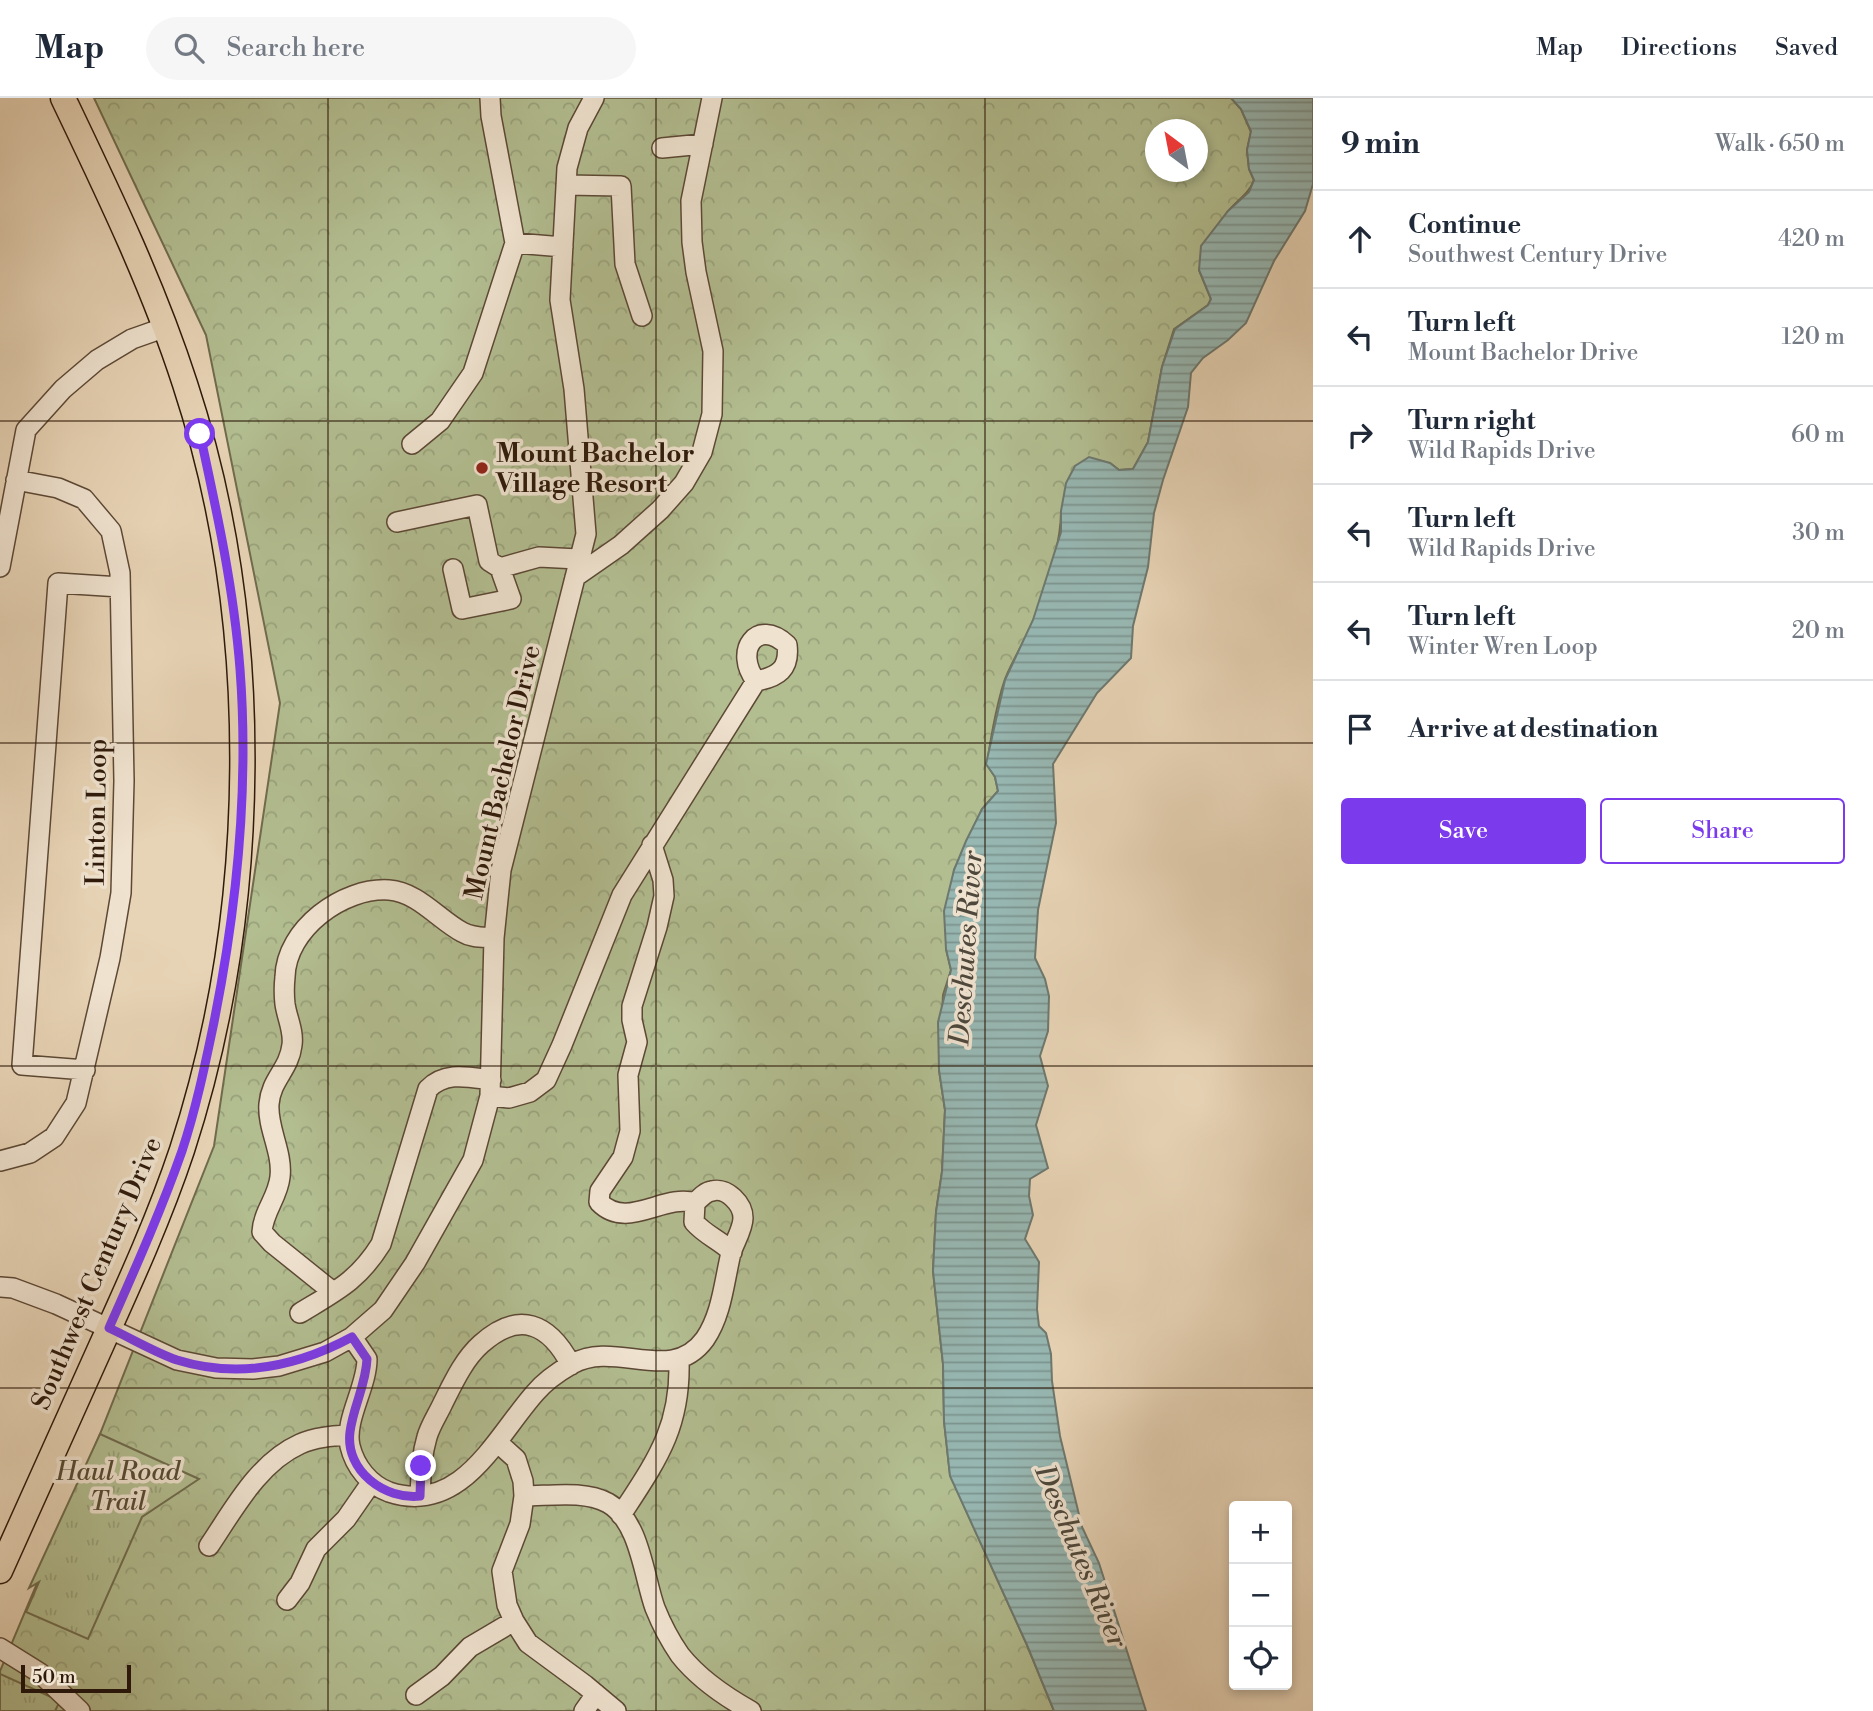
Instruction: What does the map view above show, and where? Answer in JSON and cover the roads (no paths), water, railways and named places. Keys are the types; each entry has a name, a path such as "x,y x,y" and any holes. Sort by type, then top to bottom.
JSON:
{"main road":[{"name":"Southwest Century Drive","path":"0,1571 147,1242 182,1150 206,1063 223,975 241,834 240,669 230,583 200,434 166,327 120,217 63,98"}],"street":[{"path":"412,444 440,421 473,373 515,243 490,98"},
{"name":"Mount Bachelor Drive","path":"0,1287 24,1292 177,1360 216,1368 253,1369 279,1366 325,1352 352,1337 383,1310 415,1263 473,1160 491,1088 494,937 500,870 586,534 574,390 560,300 567,168 578,128 594,98"},
{"path":"500,568 539,557 576,568 621,545 660,510 684,483 702,452 712,414 713,351 696,272 691,201 709,99"},
{"path":"662,148 703,144"},
{"path":"566,185 621,186 625,264 642,316"},
{"path":"515,243 563,247"},
{"path":"0,567 26,430 63,389 97,360 132,339 166,327"},
{"name":"Linton Loop","path":"0,1161 30,1153 54,1136 76,1103 110,958 121,893 124,780 120,587 111,530 84,499 58,488 16,480"},
{"path":"397,522 477,505 489,561 500,568 511,599 462,609 453,569"},
{"path":"85,1070 22,1065 58,583 120,587"},
{"path":"300,1313 351,1281 367,1266 381,1244 428,1089 435,1082 444,1077 456,1076 491,1088 509,1098 530,1092 546,1080 622,895 756,681"},
{"path":"652,845 663,880 664,896 632,1006 637,1042 628,1075 630,1131 623,1157 604,1184 598,1198 600,1205 606,1208 632,1214 677,1201 695,1203"},
{"path":"333,1292 271,1243 262,1232 262,1222 275,1197 281,1176 269,1106 273,1085 290,1060 293,1036 285,1003 285,973 295,942 313,920 332,904 355,895 390,890 413,898 464,934 494,937"},
{"path":"352,1337 367,1359 367,1368 349,1435 350,1447 376,1487 412,1497 433,1495 478,1467 537,1391 571,1365 593,1356 617,1355 650,1362 679,1360 692,1352 707,1336 718,1312 732,1252 744,1220 740,1204 721,1190 711,1191 695,1203"},
{"path":"695,1203 694,1222 700,1230 722,1242 732,1252"},
{"path":"420,1496 421,1466 427,1435 458,1373 480,1345 505,1327 521,1324 535,1326 553,1336 571,1365"},
{"path":"621,1515 668,1437 680,1386 679,1360"},
{"path":"209,1546 256,1478 278,1458 301,1443 349,1435"},
{"path":"497,1442 516,1459 523,1481 520,1524 502,1571 507,1605 514,1621 528,1643 615,1711"},
{"path":"287,1600 300,1583 316,1549 346,1519 371,1483"},
{"path":"524,1496 589,1496 610,1504 621,1515 639,1545 655,1609 680,1654 711,1687 751,1711"},
{"path":"416,1695 442,1676 470,1647 514,1621"},
{"path":"0,1648 40,1673 80,1711"},
{"path":"584,1711 596,1694"}],"water":[{"name":"Deschutes River","path":"1231,98 1313,98 1313,184 1305,211 1274,261 1246,323 1203,358 1191,373 1188,407 1154,513 1148,567 1133,626 1131,658 1097,693 1053,764 1056,823 1038,910 1035,958 1045,979 1049,996 1048,1031 1040,1056 1048,1086 1036,1125 1048,1168 1030,1179 1029,1196 1033,1215 1025,1239 1039,1262 1039,1326 1046,1333 1051,1354 1060,1436 1082,1527 1099,1563 1146,1711 1054,1711 950,1476 944,1421 943,1364 933,1271 945,1110 939,1070 938,1022 951,970 946,949 944,911 954,870 966,841 982,809 998,791 995,777 986,764 1005,680 1033,620 1061,532 1061,511 1066,483 1075,466 1089,457 1110,463 1119,470 1133,469 1148,442 1162,367 1175,329 1208,305 1211,299 1199,270 1201,246 1228,211 1249,192 1254,180 1249,169 1247,150 1251,131 1241,109"}],"place":[{"name":"Mount Bachelor Village Resort","path":"482,468"}],"park label":[{"name":"Haul Road Trail","path":"118,1486"}]}
